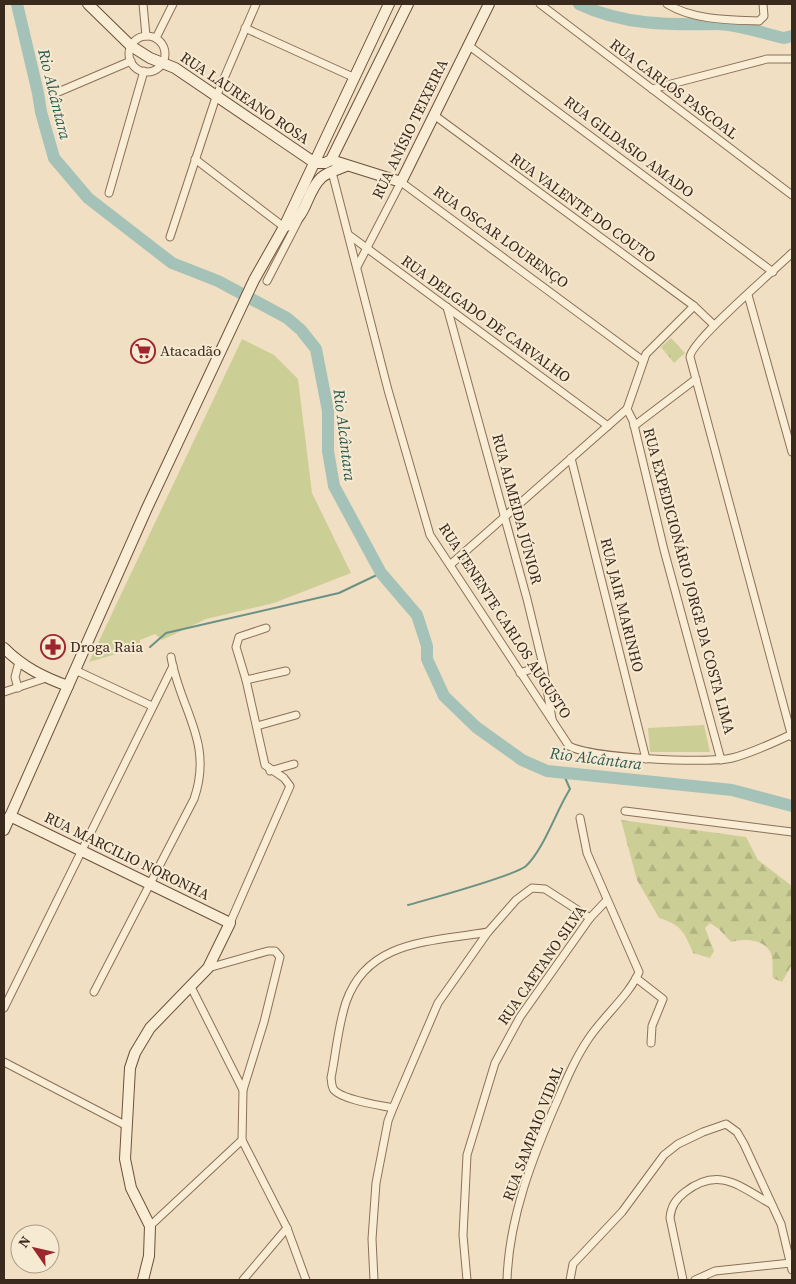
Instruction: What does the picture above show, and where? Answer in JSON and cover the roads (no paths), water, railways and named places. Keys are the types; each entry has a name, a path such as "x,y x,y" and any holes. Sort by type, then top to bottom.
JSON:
{"main road":[{"name":"RUA LAUREANO ROSA","path":"88,4 131,46 175,68 315,163"},
{"path":"4,830 147,508 254,280 284,226 390,4"},
{"path":"315,163 325,163 331,160 408,4"},
{"name":"RUA ANÍSIO TEIXEIRA","path":"401,182 489,4"},
{"path":"354,77 368,84"},
{"name":"RUA OSCAR LOURENÇO","path":"331,160 401,182"},
{"path":"284,226 293,222 302,213 317,182 332,172 346,166"},
{"path":"4,648 19,662 46,678 68,686"},
{"name":"RUA MARCILIO NORONHA","path":"10,816 230,923"},
{"path":"143,1280 149,1256 150,1226 131,1188 126,1174 125,1159 130,1068 135,1052 150,1028 208,968 230,923"}],"street":[{"path":"143,4 146,36"},
{"path":"156,38 173,4"},
{"path":"170,236 216,97 256,4"},
{"name":"RUA CARLOS PASCOAL","path":"540,4 792,195"},
{"path":"668,4 687,13 728,20 759,21 764,16 762,4"},
{"path":"245,28 354,77"},
{"path":"146,36 156,38 164,47 163,63 157,69 144,71 135,67 131,61 131,46 140,37 146,36"},
{"name":"RUA GILDASIO AMADO","path":"468,45 772,272"},
{"path":"652,89 766,59 792,60"},
{"path":"56,93 131,61"},
{"path":"109,193 144,71"},
{"name":"RUA VALENTE DO COUTO","path":"434,115 694,306 714,326"},
{"path":"195,159 284,226"},
{"name":"RUA TENENTE CARLOS AUGUSTO","path":"332,172 388,390 430,534 565,740 573,748 646,759 721,760 746,753 792,735"},
{"name":"RUA ANÍSIO TEIXEIRA","path":"357,266 368,249 401,182"},
{"name":"RUA OSCAR LOURENÇO","path":"401,182 642,360"},
{"path":"266,281 302,213"},
{"name":"RUA DELGADO DE CARVALHO","path":"348,234 608,426"},
{"path":"792,253 714,326 692,349 690,357 792,735"},
{"path":"748,295 792,452"},
{"path":"450,565 627,409 642,360 652,346 694,306"},
{"name":"RUA ALMEIDA JÚNIOR","path":"447,308 506,516 542,665 552,720"},
{"path":"634,426 694,376"},
{"name":"RUA EXPEDICIONÁRIO JORGE DA COSTA LIMA","path":"627,409 634,426 664,550 721,760"},
{"name":"RUA JAIR MARINHO","path":"571,458 646,759"},
{"path":"230,923 289,790 288,782 270,771 265,764 246,680 236,647 237,640 244,634 266,628"},
{"path":"94,992 194,799 200,781 200,745 171,657"},
{"path":"18,688 15,677 19,662"},
{"path":"520,673 542,665"},
{"path":"4,1008 173,666"},
{"path":"75,670 152,706"},
{"path":"246,680 286,671"},
{"path":"4,692 46,678"},
{"path":"257,726 296,715"},
{"path":"270,771 294,764"},
{"path":"626,812 792,832"},
{"path":"580,818 587,853 606,901 636,960 639,972 636,978 663,999 652,1026 651,1043"},
{"path":"374,1280 372,1239 376,1183 388,1121 438,1003 488,932 516,900 532,888 545,889 590,918"},
{"name":"RUA CAETANO SILVA","path":"467,1280 463,1235 467,1154 495,1063 520,1017 590,918 606,901"},
{"path":"393,1108 348,1097 340,1094 332,1087 331,1078 351,990 371,963 384,954 399,948 488,932"},
{"path":"208,968 268,951 275,951 280,957 264,1022 243,1090 242,1140 287,1228 306,1280"},
{"name":"RUA SAMPAIO VIDAL","path":"507,1280 511,1234 528,1177 551,1116 573,1066 588,1038 636,978"},
{"path":"190,985 243,1090"},
{"path":"4,1062 127,1126"},
{"path":"570,1280 574,1264 628,1205 664,1155 678,1144 726,1124 737,1132 781,1224 792,1267 715,1271 695,1280"},
{"path":"150,1226 242,1140"},
{"path":"683,1280 670,1218 671,1208 678,1198 699,1181 723,1179 735,1183 771,1204"},
{"path":"244,1280 287,1228"}],"waterway":[{"name":"Rio Alcântara","path":"17,4 41,112 54,158 88,198 172,263 218,281 287,318 301,330 316,349 328,411 328,451 334,486 381,573 417,615 427,646 427,659 444,696 476,727 522,760 547,771 732,790 792,806"},
{"path":"579,4 629,20 663,24 724,24 784,38 792,36"},
{"path":"150,647 166,633 339,593 381,573"},
{"path":"408,905 489,881 526,866 544,840 570,789 563,773"}],"place":[{"name":"Atacadão","path":"143,351"},
{"name":"Droga Raia","path":"53,647"}]}
